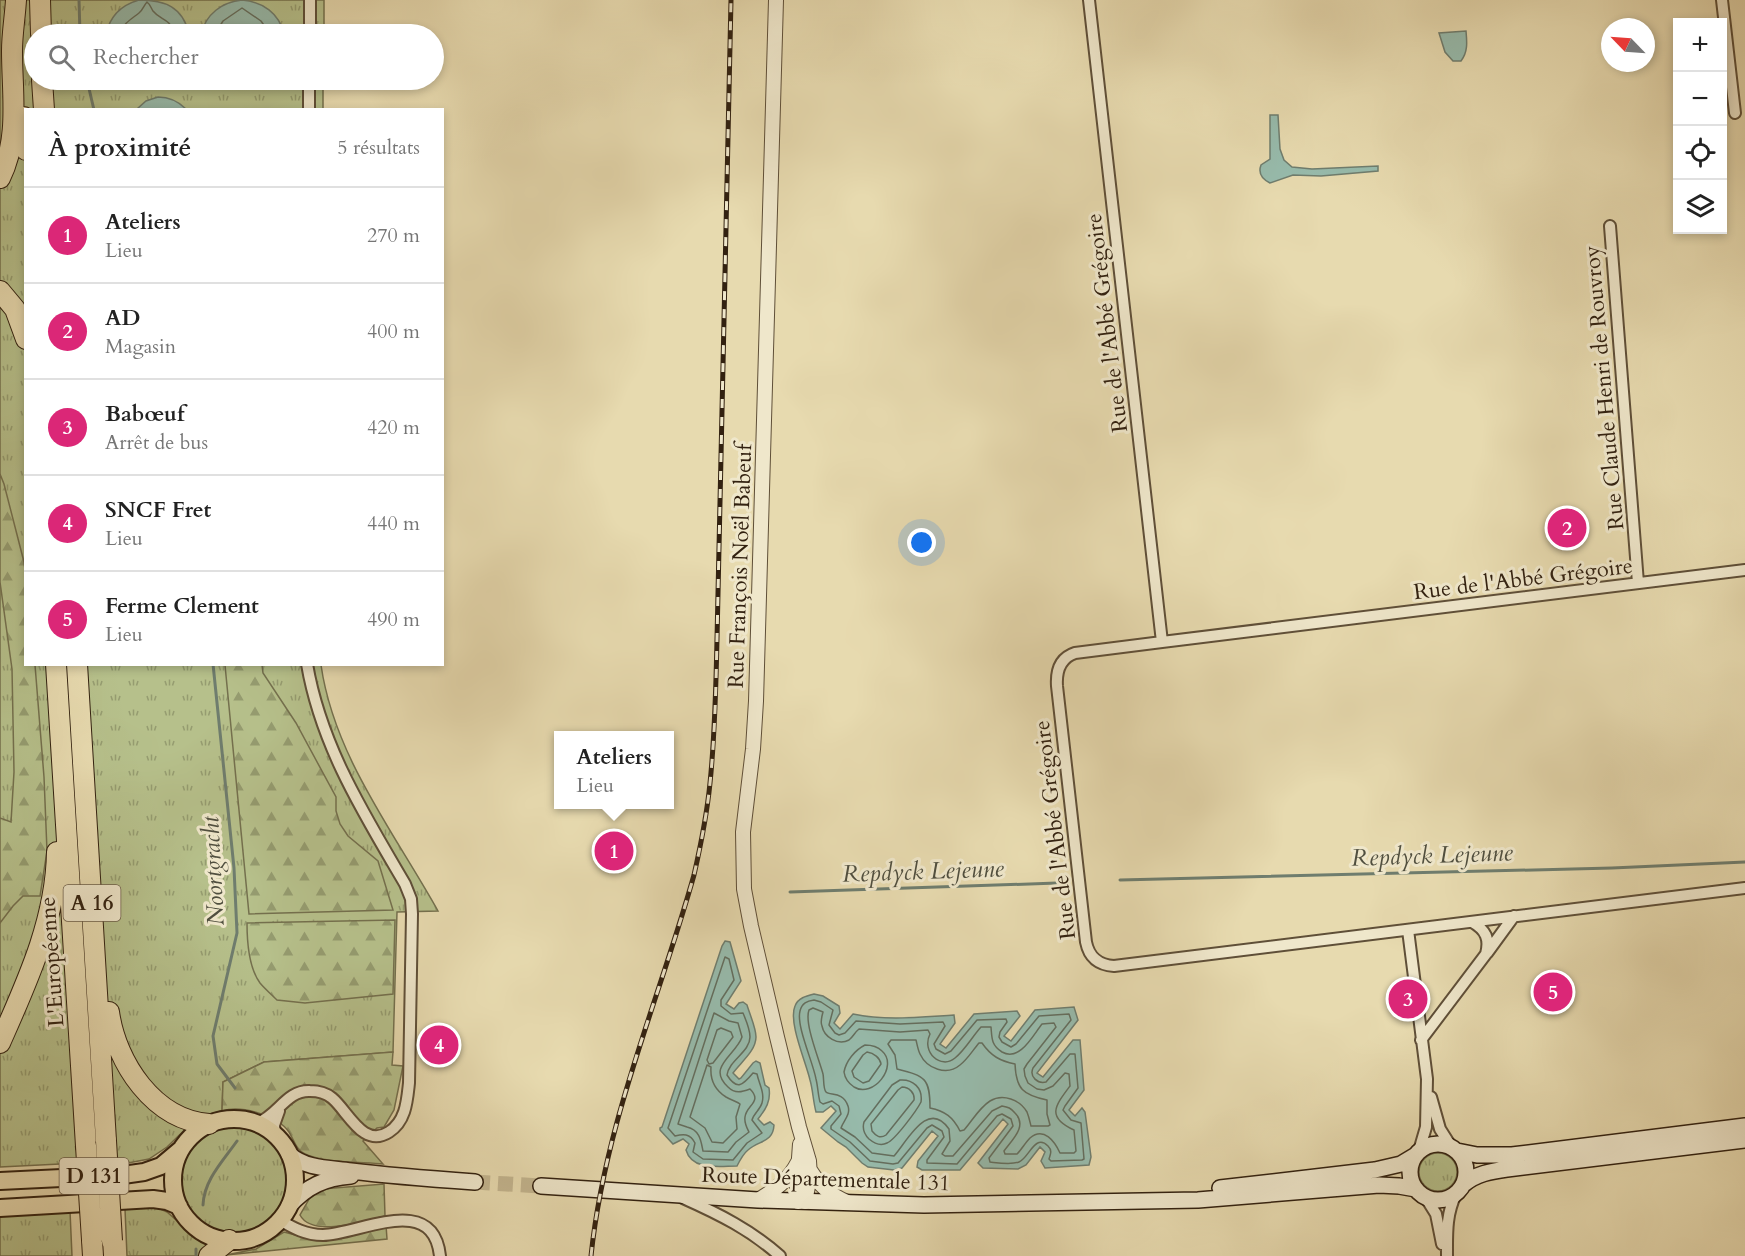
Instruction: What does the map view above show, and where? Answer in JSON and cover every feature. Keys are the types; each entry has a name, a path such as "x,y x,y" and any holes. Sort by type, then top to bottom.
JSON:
{"highway":[{"path":"18,0 24,112"},
{"path":"0,178 8,158 13,128 12,50 18,0"},
{"path":"40,0 41,24"},
{"path":"43,90 44,108"},
{"path":"0,291 15,309 24,334"},
{"name":"L'Européenne","path":"56,666 79,1023 88,1248"},
{"name":"L'Européenne","path":"77,666 113,1248"},
{"path":"0,1043 30,974 50,911 57,866 60,733"},
{"path":"90,873 110,1020 119,1050 142,1086 165,1109 183,1119 209,1124"},
{"path":"209,1256 229,1240"}],"main road":[{"path":"284,1213 295,1182 289,1154 275,1134 256,1123 243,1119 229,1119 209,1124 192,1136 181,1149 175,1163 173,1178 175,1196 179,1206 198,1229 214,1238 229,1240 243,1240 269,1229 284,1213 304,1190 319,1182 337,1178 381,1175"},
{"path":"1745,1126 1512,1155 1476,1155 1437,1144 1427,1146 1417,1153 1411,1163 1410,1172 1412,1181 1421,1194 1442,1200 1472,1178 1484,1173 1745,1140"},
{"name":"D 131","path":"0,1181 144,1172 161,1166 181,1149"},
{"path":"1455,1150 1463,1159 1466,1168 1460,1189"},
{"name":"Route Départementale 131","path":"1110,1201 1374,1170 1396,1166 1417,1153"},
{"path":"289,1154 301,1162 316,1167 381,1175 475,1182"},
{"name":"Route Départementale 131","path":"541,1186 678,1196 851,1204 989,1205 1215,1199 1379,1185 1399,1186 1421,1194"},
{"name":"D 131","path":"0,1208 153,1199 164,1200 179,1206"}],"street":[{"path":"310,0 310,24"},
{"name":"Rue François Noël Babeuf","path":"776,0 756,701 742,864 751,926 810,1170 809,1185 802,1202"},
{"name":"Rue de l'Abbé Grégoire","path":"1089,0 1162,642"},
{"path":"1722,0 1735,113"},
{"path":"309,90 309,108"},
{"name":"Rue Claude Henri de Rouvroy","path":"1610,226 1638,583"},
{"name":"Rue de l'Abbé Grégoire","path":"1745,570 1075,653 1064,660 1058,672 1057,686 1086,942 1093,958 1103,964 1114,966 1745,888"},
{"path":"256,1123 269,1118 289,1097 301,1092 314,1091 333,1098 363,1132 379,1137 394,1129 401,1120 410,1075 411,899 405,884 357,801 332,748 316,704 307,666"},
{"path":"1421,1040 1514,916"},
{"path":"1472,922 1484,931 1487,939 1488,946 1483,958"},
{"path":"1408,930 1426,1079 1426,1127 1417,1153"},
{"path":"1426,1079 1440,1129 1455,1150"},
{"path":"275,1134 275,1121 284,1103"},
{"name":"Rue François Noël Babeuf","path":"799,1127 801,1155 797,1186 802,1202"},
{"path":"758,1200 773,1192 788,1179 801,1155"},
{"name":"Rue François Noël Babeuf","path":"810,1170 819,1185 826,1191 851,1204"},
{"path":"1446,1256 1450,1208 1460,1189"},
{"path":"1421,1194 1436,1214 1446,1256"},
{"path":"678,1196 735,1223 762,1240 780,1256"},
{"path":"284,1213 303,1232 320,1235 392,1220 408,1220 419,1224 433,1234 438,1243 440,1256"}],"green space":[{"path":"0,0 324,0 324,24 24,24 24,90 323,90 323,108 24,108 24,666 321,666 328,698 352,762 438,911 397,912 393,1052 264,1062 223,1082 222,1111 198,1117 167,1147 149,1159 128,1163 0,1167"},
{"path":"0,474 24,562 24,666 35,666 47,851 40,896 23,896 0,923 0,818 11,822 14,772 12,669 0,582"},
{"path":"225,666 262,666 263,673 296,723 336,797 336,811 340,824 348,836 378,861 393,910 249,914"},
{"path":"395,920 393,994 305,1003 277,1000 260,983 253,970 248,946 247,923"},
{"path":"393,1052 392,1065 403,1066 394,1110 384,1127 377,1128 363,1141 383,1164 332,1161 313,1157 299,1150 289,1132 268,1116 239,1109 222,1111 223,1082 264,1062"},
{"path":"234,1127 254,1131 272,1142 283,1160 287,1180 283,1200 272,1218 254,1229 234,1233 214,1229 196,1218 185,1200 181,1180 185,1160 196,1142 214,1131"},
{"path":"1438,1153 1451,1159 1457,1172 1451,1185 1438,1191 1425,1185 1419,1172 1425,1159"},
{"path":"384,1184 385,1216 327,1227 306,1222 300,1215 312,1194 322,1189"},
{"path":"154,1206 167,1212 192,1234 208,1243 199,1256 127,1256 125,1209"},
{"path":"70,1211 72,1256 0,1256 0,1214"},
{"path":"386,1225 387,1239 226,1255 256,1249 284,1232 311,1239 337,1238"}],"water":[{"path":"139,0 165,4 177,11 186,24 109,24 117,12"},
{"path":"235,1 250,1 263,6 280,24 205,24 216,10"},
{"path":"1466,31 1465,54 1461,61 1453,61 1445,52 1439,33"},
{"path":"158,97 166,98 174,100 185,108 138,108 146,101"},
{"path":"1270,115 1278,115 1280,149 1284,160 1292,167 1312,169 1378,166 1378,171 1321,176 1293,175 1270,183 1263,178 1260,171 1261,165 1270,159"},
{"path":"725,941 730,942 741,981 726,1004 734,1009 739,1003 743,1002 747,1005 756,1037 751,1052 733,1073 739,1079 753,1063 756,1061 760,1063 765,1085 769,1088 769,1097 758,1119 764,1125 770,1122 774,1125 771,1135 746,1152 737,1166 707,1166 689,1157 686,1150 689,1144 683,1139 673,1144 660,1128"},
{"path":"814,994 823,996 839,1006 840,1013 834,1023 840,1029 853,1014 891,1018 954,1015 955,1023 940,1044 946,1048 974,1014 1017,1011 1020,1016 1004,1036 1011,1041 1035,1010 1074,1007 1078,1020 1037,1073 1043,1077 1073,1040 1080,1040 1084,1090 1069,1110 1075,1116 1082,1108 1085,1112 1091,1157 1089,1165 1045,1168 1041,1161 1045,1152 1040,1147 1026,1165 1018,1169 983,1168 978,1163 1008,1124 1003,1119 960,1170 922,1170 917,1167 918,1161 938,1136 932,1131 902,1168 894,1170 868,1167 821,1128 836,1111 831,1106 823,1112 816,1112 793,1013 798,1001"}],"waterway":[{"name":"Noortgracht","path":"79,0 80,24"},
{"name":"Noortgracht","path":"89,90 94,108"},
{"name":"Noortgracht","path":"213,666 234,868 237,933 213,1036 217,1064 235,1088"},
{"name":"Repdyck Lejeune","path":"1120,880 1612,868 1745,862"},
{"name":"Repdyck Lejeune","path":"790,892 1057,883"},
{"name":"Noortgracht","path":"203,1205 211,1179 237,1141"},
{"name":"Noortgracht","path":"196,1249 196,1256"}],"tunnel":[{"path":"475,1182 541,1186"}],"railway":[{"path":"591,1256 598,1206 620,1110 694,875 709,795 716,675 731,0"}],"place":[{"name":"AD","path":"1567,528"},
{"name":"Ateliers","path":"614,851"},
{"name":"Ferme Clement","path":"1553,992"},
{"name":"Babœuf","path":"1408,999"},
{"name":"SNCF Fret","path":"439,1045"}]}
